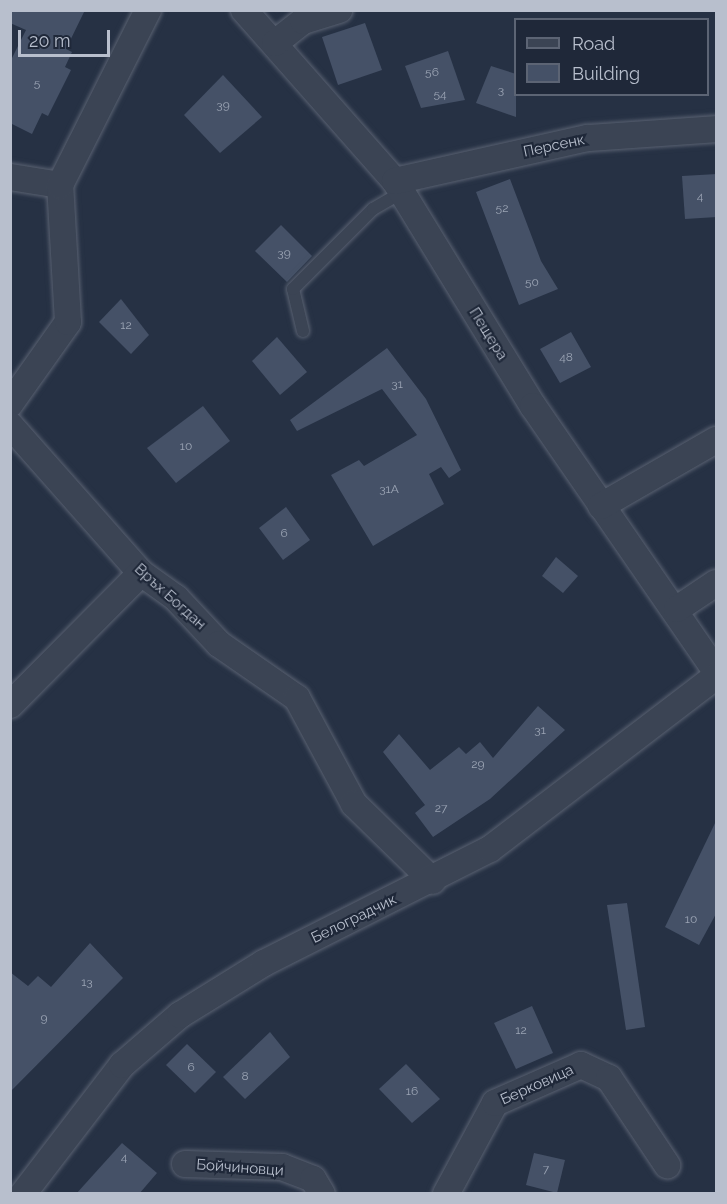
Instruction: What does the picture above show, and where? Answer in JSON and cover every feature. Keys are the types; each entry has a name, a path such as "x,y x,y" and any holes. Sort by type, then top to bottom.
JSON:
{"street":[{"path":"10,404 68,322 60,185 148,10"},
{"name":"Пещера","path":"244,10 398,187 601,506 677,609 717,671"},
{"path":"275,43 302,16 339,10"},
{"name":"Персенк","path":"398,187 588,138 717,129"},
{"path":"10,177 60,185"},
{"name":"Връх Богдан","path":"10,425 141,573 176,598 219,644 297,698 354,804 433,881"},
{"path":"601,506 717,440"},
{"path":"10,705 141,573"},
{"path":"677,609 717,583"},
{"name":"Белоградчик","path":"23,1194 122,1065 180,1015 264,963 433,881 540,814 717,676"},
{"name":"Берковица","path":"446,1194 495,1103 581,1065 609,1078 667,1165"},
{"name":"Бойчиновци","path":"185,1164 282,1167 313,1179 322,1194"}],"lane":[{"path":"303,331 293,289 398,187"}],"building":[{"path":"10,10 85,10 66,49 72,52 65,67 71,70 48,116 42,113 32,134 10,123 10,62 26,30 10,23"},
{"path":"365,23 382,70 338,85 322,37"},
{"path":"448,51 465,100 421,108 405,66"},
{"path":"491,66 514,73 516,117 476,103"},
{"path":"223,75 262,117 220,153 184,115"},
{"path":"717,174 717,217 685,219 682,176"},
{"path":"510,179 541,261 558,289 519,305 476,192"},
{"path":"281,225 312,256 287,282 255,251"},
{"path":"121,299 149,335 131,354 99,322"},
{"path":"571,332 591,367 560,383 540,349"},
{"path":"277,337 307,372 280,395 252,361"},
{"path":"387,348 426,399 461,470 449,478 441,467 429,474 444,504 373,546 331,475 359,460 364,466 417,435 382,389 297,431 290,420"},
{"path":"203,406 230,441 176,483 147,448"},
{"path":"286,507 310,540 283,560 259,528"},
{"path":"556,557 578,576 563,593 542,576"},
{"path":"538,706 565,730 490,799 433,837 415,813 425,805 383,752 399,734 430,770 459,747 466,754 480,742 493,758"},
{"path":"717,819 717,912 699,945 665,927"},
{"path":"627,903 645,1027 626,1030 607,905"},
{"path":"90,943 123,978 10,1092 10,972 28,986 38,976 51,987"},
{"path":"532,1006 553,1053 516,1069 494,1023"},
{"path":"270,1032 290,1057 245,1099 223,1077"},
{"path":"187,1044 216,1072 195,1093 166,1065"},
{"path":"406,1064 440,1099 412,1123 379,1089"},
{"path":"122,1143 157,1173 139,1194 76,1194"},
{"path":"534,1153 565,1160 557,1193 526,1185"}]}
